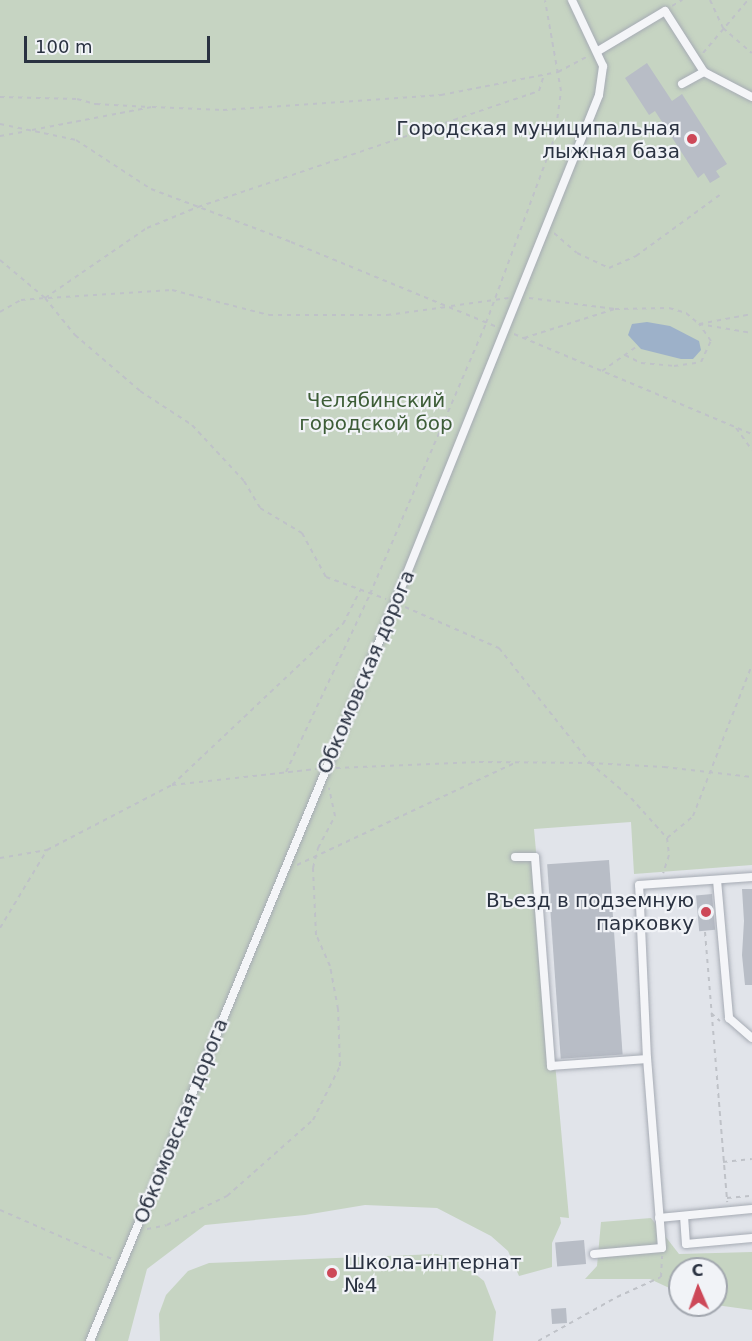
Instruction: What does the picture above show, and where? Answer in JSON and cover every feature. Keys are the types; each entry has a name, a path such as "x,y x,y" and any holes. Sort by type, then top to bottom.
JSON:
{"lane":[{"name":"Обкомовская дорога","path":"90,1341 395,603 599,95 603,66 598,51 572,0"},
{"path":"598,51 665,11 704,72 752,97"},
{"path":"682,84 704,72"},
{"path":"515,857 535,857 551,1066 647,1059"},
{"path":"594,1254 662,1248 647,1059 639,885 752,877"},
{"path":"717,880 729,1018 752,1038"},
{"path":"659,1218 752,1209"},
{"path":"684,1216 686,1244 752,1238"}],"path":[{"path":"286,772 370,594 486,323 555,136 561,92 545,0"},
{"path":"710,0 723,28 752,52"},
{"path":"697,60 748,0"},
{"path":"0,97 77,99 96,104 223,110 441,95 558,72 598,51"},
{"path":"45,298 147,228 198,207 539,91 544,75"},
{"path":"0,136 152,107"},
{"path":"0,124 76,140 151,189 449,307 752,434"},
{"path":"545,225 578,253 609,268 636,256 721,194"},
{"path":"0,260 45,298 75,335 132,384 192,425 244,481 260,508 302,533 326,577 395,603 499,648 590,763 632,798 667,838 669,855 659,884"},
{"path":"0,312 21,300 172,290 269,315 387,315 518,297 615,309 669,308 686,314 699,324 711,341 701,362 674,366 641,363 625,355"},
{"path":"524,338 615,309"},
{"path":"699,324 752,314"},
{"path":"699,324 752,333"},
{"path":"602,371 636,346"},
{"path":"735,426 752,450"},
{"path":"0,858 48,850 172,785 343,624 360,590"},
{"path":"667,838 693,816 752,665"},
{"path":"172,785 326,768 517,762 664,767 752,777"},
{"path":"284,870 517,762"},
{"path":"136,1232 167,1225 227,1196 313,1120 340,1066 338,1009 330,966 316,935 313,868 335,816 326,768"},
{"path":"0,928 48,850"},
{"path":"705,932 728,1211"},
{"path":"723,1162 752,1159"},
{"path":"727,1198 752,1196"},
{"path":"0,1210 123,1264"},
{"path":"538,1341 617,1297 661,1276 662,1248"}],"green space":[{"name":"Челябинский городской бор","path":"0,0 752,0 752,865 634,874 631,822 534,829 569,1218 560,1217 561,1223 552,1243 552,1267 519,1276 508,1251 491,1236 437,1208 365,1205 305,1215 205,1225 147,1269 128,1341 0,1341"},
{"path":"651,1218 679,1254 752,1252 752,1310 728,1307 728,1257 668,1257 668,1287 650,1279 585,1279 597,1266 601,1222"},
{"path":"437,1254 458,1260 484,1281 496,1312 493,1341 160,1341 159,1314 166,1295 188,1271 209,1263"}],"water":[{"path":"647,322 670,326 699,341 701,350 693,359 681,359 641,349 628,335 632,324"}],"building":[{"name":"Городская муниципальная лыжная база","path":"647,63 672,101 682,94 727,164 716,171 720,177 710,183 704,173 698,178 655,111 649,115 625,78"},
{"path":"609,860 623,1055 561,1059 547,864"},
{"path":"742,889 752,889 752,985 745,985 742,955 744,921"},
{"name":"Въезд в подземную парковку","path":"712,894 715,930 699,931 696,895"},
{"path":"584,1240 586,1264 557,1266 555,1243"},
{"path":"566,1308 567,1323 552,1324 551,1309"}],"place":[{"name":"Городская муниципальная лыжная база","path":"692,139"},
{"name":"Въезд в подземную парковку","path":"706,912"},
{"name":"Школа-интернат №4","path":"332,1273"}]}
